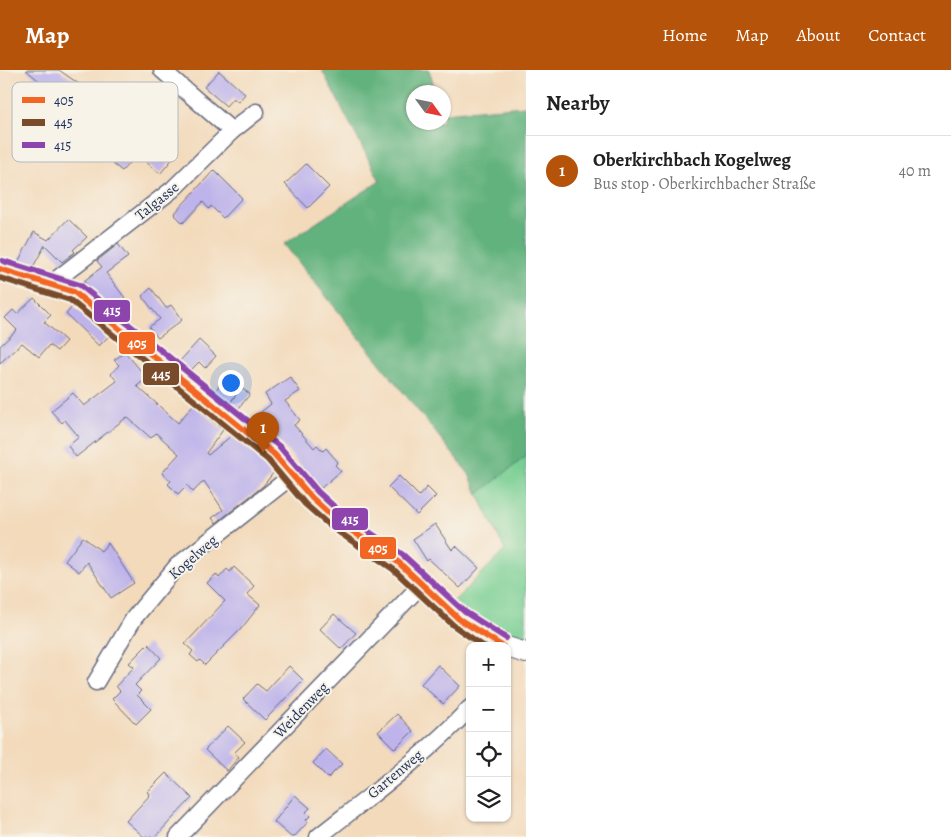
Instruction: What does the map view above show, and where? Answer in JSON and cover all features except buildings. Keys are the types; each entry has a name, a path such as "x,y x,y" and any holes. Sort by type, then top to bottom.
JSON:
{"street":[{"path":"162,70 176,82"},
{"path":"178,84 232,131"},
{"name":"Talgasse","path":"52,283 173,189 232,131 256,112"},
{"path":"0,269 17,276 52,283 74,292 132,337 274,454 312,498 336,520 375,545 423,583 476,638 489,642"},
{"name":"Kogelweg","path":"96,682 134,618 178,566 293,475"},
{"name":"Weidenweg","path":"178,837 423,583"},
{"path":"511,648 526,654"},
{"name":"Gartenweg","path":"318,837 392,777 466,712"}],"green space":[{"path":"322,70 429,70 434,85 406,85 406,130 451,130 451,112 525,106 526,456 478,494 469,474 284,244 380,181"},
{"path":"526,456 526,645 506,638 487,628 453,602 505,550 478,494"}],"transit line":[{"name":"415","path":"3,261 80,285 280,447 318,492 341,513 403,555 465,612 506,638"},
{"name":"405","path":"0,269 74,292 274,454 312,498 336,520 398,562 459,619 496,642"},
{"name":"445","path":"0,278 70,300 268,460 305,504 330,526 393,569 453,625 477,642"}],"place":[{"name":"Oberkirchbach Kogelweg","path":"263,453"}]}
